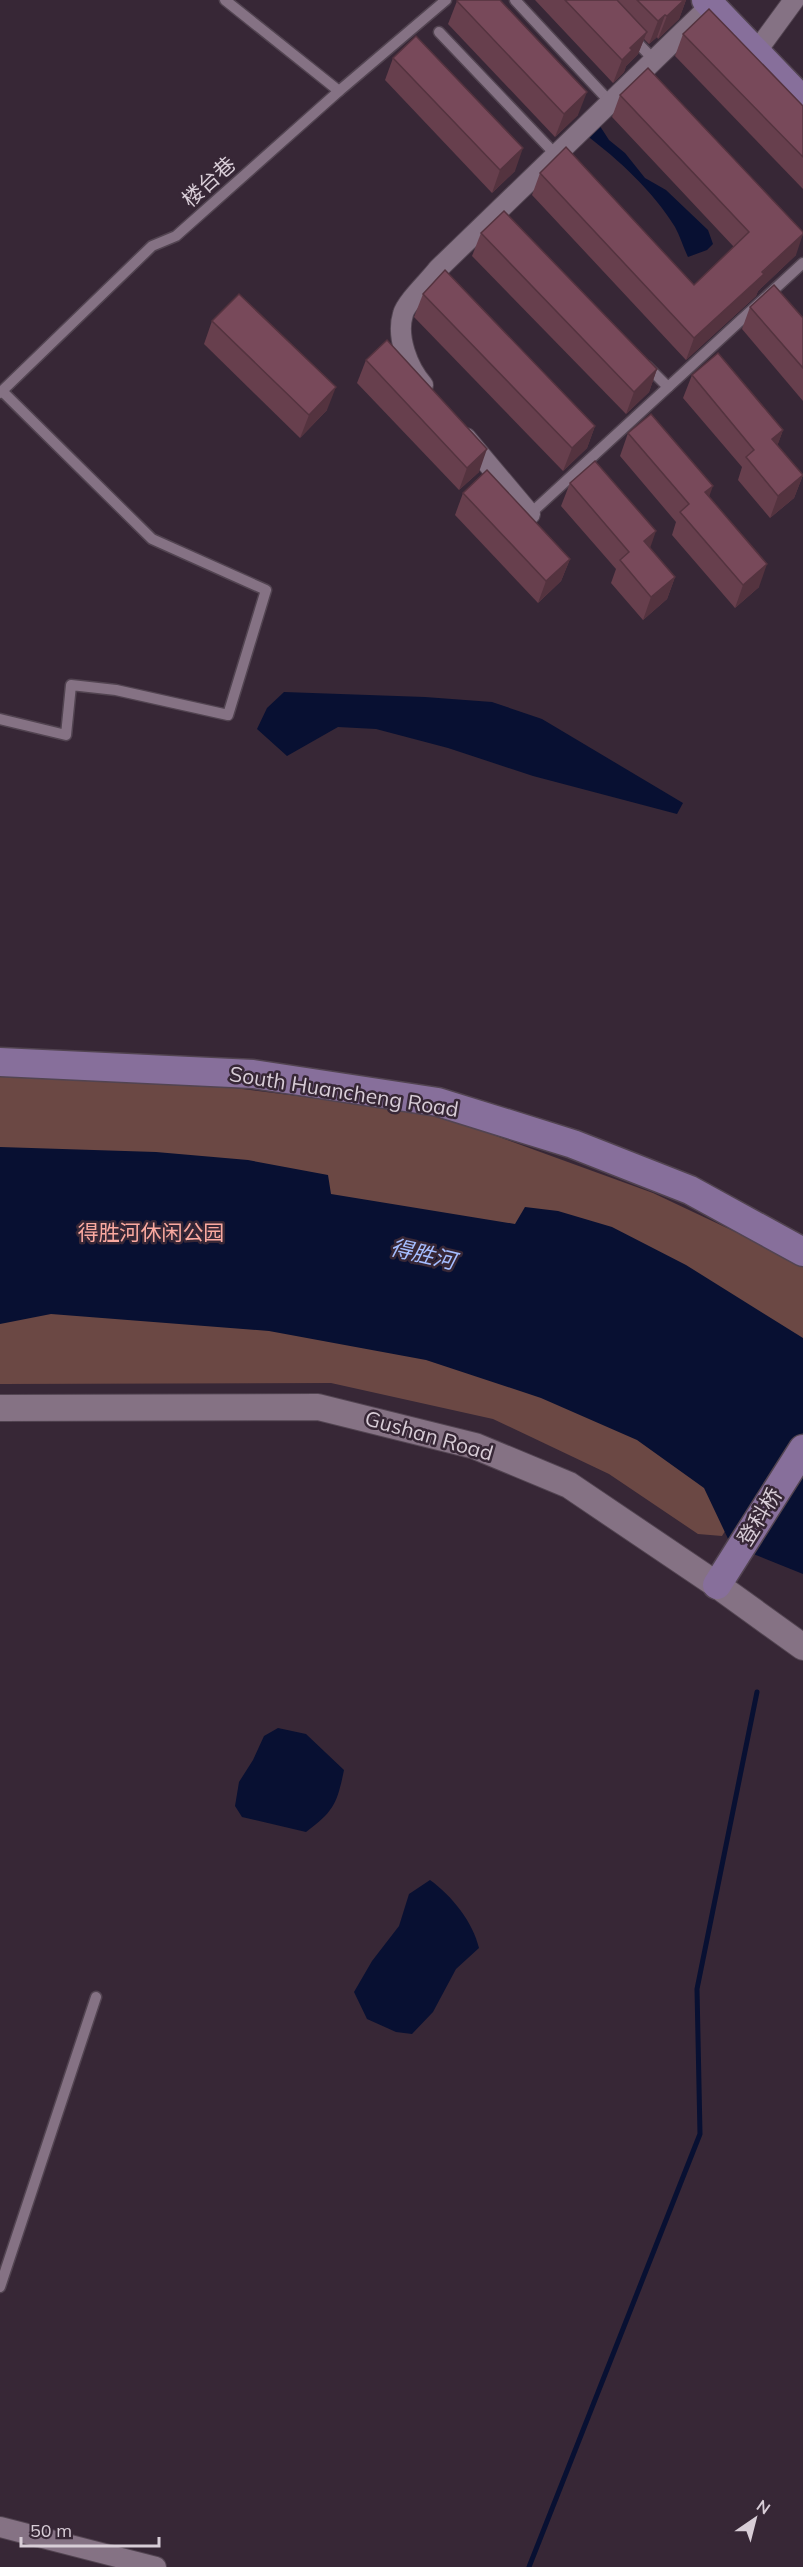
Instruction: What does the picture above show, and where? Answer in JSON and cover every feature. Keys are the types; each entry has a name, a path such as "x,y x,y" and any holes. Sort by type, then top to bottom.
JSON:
{"main road":[{"path":"709,2 803,101"},
{"name":"South Huancheng Road","path":"0,1062 253,1074 438,1102 573,1144 690,1190 803,1252"},
{"name":"登科桥","path":"717,1585 803,1449"}],"street":[{"path":"756,52 794,0"},
{"path":"434,399 412,373 401,328 403,312 438,269 505,215 557,156 611,103 653,68 709,2"},
{"path":"456,426 530,514"},
{"name":"Gushan Road","path":"0,1408 318,1407 475,1446 569,1485 717,1585 803,1647"},
{"path":"0,2527 156,2567"}],"lane":[{"path":"225,0 339,92"},
{"name":"楼台巷","path":"1,392 152,246 176,236 446,0"},
{"path":"515,0 611,103"},
{"path":"622,26 653,68"},
{"path":"439,32 557,156"},
{"path":"530,514 803,263"},
{"path":"636,354 668,387"},
{"path":"0,719 66,735 71,686 116,690 228,715 266,591 152,539 1,392"},
{"path":"0,2287 96,1997"}],"green space":[{"name":"得胜河休闲公园","path":"0,1072 227,1087 433,1113 653,1193 803,1264 803,1404 722,1536 698,1534 609,1474 493,1419 331,1383 0,1384"}],"water":[{"path":"598,123 609,140 625,153 645,178 666,190 708,230 713,244 707,250 688,257 675,227 646,189 611,155 586,135"},
{"path":"284,692 492,702 542,719 683,803 677,814 533,776 448,748 376,729 338,727 287,756 257,729 267,708"},
{"name":"得胜河","path":"0,1147 156,1152 248,1160 328,1175 331,1194 515,1224 525,1207 558,1211 612,1227 686,1265 803,1338 803,1574 731,1545 704,1488 637,1440 541,1398 426,1360 269,1331 51,1314 0,1324"},
{"path":"278,1728 306,1734 344,1770 333,1806 306,1832 242,1817 235,1806 239,1782 264,1736"},
{"path":"430,1880 461,1910 472,1929 479,1948 456,1969 433,2012 412,2034 396,2032 367,2019 354,1992 372,1961 399,1926 409,1894"}],"building":[{"path":"458,0 500,0 587,92 564,114"},
{"path":"565,0 617,0 647,32 630,48 632,50 622,60"},
{"path":"637,0 684,0 658,21"},
{"path":"709,9 803,106 803,157 683,34"},
{"path":"416,36 523,148 500,170 393,58"},
{"path":"648,68 803,232 762,272 764,274 694,338 540,173 566,147 694,285 749,232 620,95"},
{"path":"504,211 657,369 634,392 481,233"},
{"path":"445,270 595,426 572,448 423,294"},
{"path":"774,285 803,318 803,368 750,307"},
{"path":"239,294 336,387 309,415 212,321"},
{"path":"387,340 487,449 467,468 366,360"},
{"path":"718,353 783,430 772,439 803,475 778,496 746,457 754,450 692,375"},
{"path":"651,414 713,486 705,492 767,564 743,585 680,512 689,504 628,433"},
{"path":"595,461 656,531 644,541 675,577 651,597 620,560 629,552 570,483"},
{"path":"487,470 570,559 546,581 463,493"}],"waterway":[{"path":"529,2567 700,2134 697,1989 757,1692"}]}
